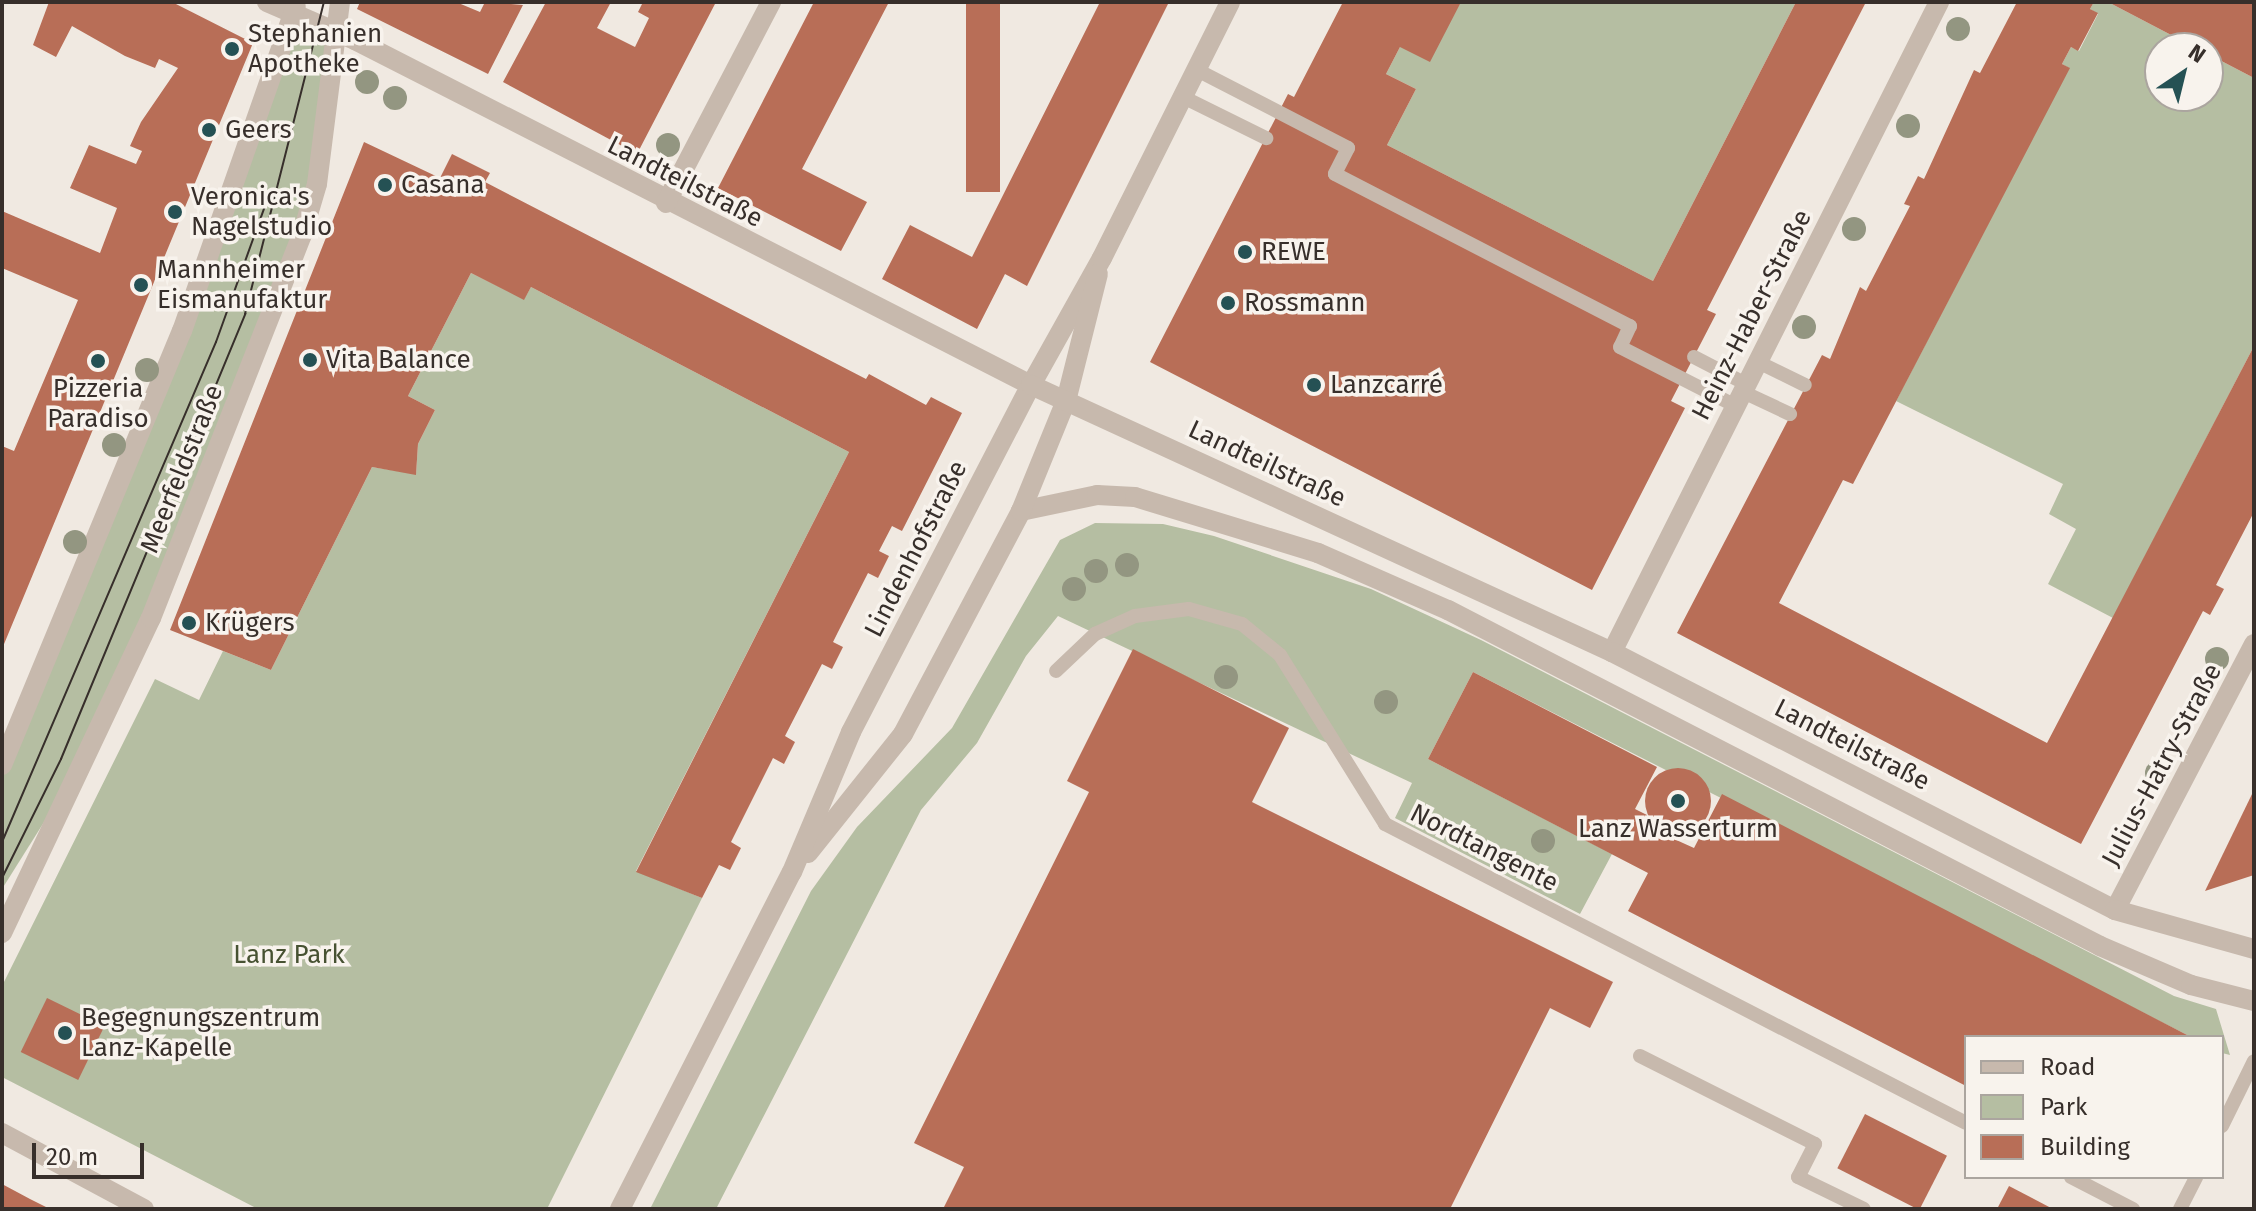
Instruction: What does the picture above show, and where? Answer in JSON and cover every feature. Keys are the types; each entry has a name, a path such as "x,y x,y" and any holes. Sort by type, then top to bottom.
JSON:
{"street":[{"name":"Landteilstraße","path":"267,2 296,9 666,203 1031,385 1612,652 2115,910 2254,949"},
{"name":"Meerfeldstraße","path":"2,933 151,618 302,235 317,184 340,2"},
{"path":"666,203 771,2"},
{"name":"Lindenhofstraße","path":"620,1209 792,872 851,732 1031,385 1102,258 1230,2"},
{"name":"Heinz-Haber-Straße","path":"1612,652 1939,2"},
{"name":"Meerfeldstraße","path":"2,765 182,331 296,9"},
{"name":"Lindenhofstraße","path":"792,872 903,734 1021,511 1066,401 1102,258"},
{"path":"1021,511 1097,495 1135,497 1318,553 1448,610 2100,946 2191,985 2254,1001"},
{"name":"Julius-Hatry-Straße","path":"2115,910 2254,644"},
{"path":"2,1133 144,1209"}],"lane":[{"path":"1197,70 1348,148 1335,174 1630,326 1620,347 1790,414"},
{"path":"1183,97 1266,138"},
{"path":"1694,357 1742,394"},
{"path":"1758,362 1805,385"},
{"name":"Nordtangente","path":"1056,671 1095,634 1135,616 1189,609 1242,624 1280,655 1385,824 1964,1122"},
{"path":"1640,1056 1815,1144 1798,1177 1864,1209"},
{"path":"2224,1122 2254,1061"},
{"path":"2075,1179 2133,1209"},
{"path":"2180,1209 2195,1179"}],"green space":[{"path":"1461,2 1796,2 1653,281 1387,145 1416,89 1386,74 1400,47"},
{"path":"2094,2 2108,2 2165,32 2144,32 2144,112 2224,112 2224,62 2254,78 2254,346 2113,618 2048,584 2076,529 2049,514 2063,484 1896,401 2069,68 2062,64 2071,47 2079,51 2098,14 2090,9"},
{"path":"295,17 336,32 317,184 151,618 68,784 2,889 2,765"},
{"name":"Lanz Park","path":"471,273 524,299 531,287 849,452 636,871 702,898 547,1209 258,1209 2,1077 2,986 155,679 199,700 223,651 271,670 372,467 416,474 418,444 435,410 408,396"},
{"path":"1095,523 1163,524 1214,536 1371,589 1481,640 2174,996 2216,1009 2224,1035 2187,1035 1473,672 1428,759 1612,854 1580,914 1395,818 1412,783 1058,616 1026,656 977,743 921,810 716,1209 650,1209 811,891 857,827 952,728 1060,540"},
{"path":"2224,1035 2230,1055 2224,1054"}],"building":[{"path":"49,2 172,2 253,43 2,649 2,446 14,451 78,300 2,268 2,211 100,253 117,208 70,188 89,145 136,164 142,151 130,146 141,122 178,68 159,59 155,68 125,56 72,26 56,57 33,45"},
{"path":"360,2 456,2 480,12 485,2 523,5 488,74 357,9"},
{"path":"546,2 611,2 597,28 635,47 649,18 638,12 643,2 716,2 637,154 503,82"},
{"path":"814,2 889,2 802,169 867,202 841,251 718,188"},
{"path":"966,2 1000,2 1000,192 966,192"},
{"path":"1100,2 1169,2 1027,286 1005,274 977,329 882,279 910,225 972,257"},
{"path":"1343,2 1461,2 1430,62 1400,47 1386,74 1416,89 1387,145 1653,281 1796,2 1866,2 1707,310 1716,314 1671,401 1685,408 1592,590 1150,362 1288,94 1294,97"},
{"path":"2017,2 2094,2 2090,9 2098,13 2078,51 2071,47 2062,64 2070,68 1853,484 1843,480 1779,603 2047,743 2254,346 2254,512 2216,585 2224,589 2210,615 2203,611 2081,844 1677,633 1822,355 1830,359 1860,287 1866,291 1910,206 1904,204 1918,176 1924,179 1974,70 1980,73"},
{"path":"2108,2 2254,2 2254,78 2224,62 2224,32 2165,32"},
{"path":"364,142 440,178 452,154 490,173 485,182 866,379 869,374 926,405 931,397 962,413 902,531 892,526 879,551 889,556 878,578 868,573 838,632 833,642 843,647 832,669 822,664 785,736 795,742 784,764 773,758 731,842 741,848 730,870 719,865 702,898 636,872 849,452 531,287 524,300 471,273 408,396 435,410 418,444 416,475 372,467 271,670 170,630"},
{"path":"1133,649 1289,728 1252,802 1613,982 1590,1028 1550,1008 1450,1209 943,1209 964,1167 914,1143 1089,792 1067,781"},
{"path":"1473,672 1657,767 1635,809 1647,815 1643,825 1694,848 1722,794 2187,1035 1964,1035 1964,1085 1628,911 1648,873 1428,759"},
{"name":"Lanz Wasserturm","path":"1678,768 1701,778 1711,801 1701,824 1678,834 1655,824 1645,801 1655,778"},
{"path":"2254,790 2254,875 2205,891"},
{"name":"Begegnungszentrum Lanz-Kapelle","path":"47,998 105,1026 78,1080 21,1052"},
{"path":"1865,1114 1947,1156 1920,1209 1837,1168"},
{"path":"2,1184 30,1199 50,1209 2,1209"},
{"path":"2009,1186 2053,1209 1997,1209"}],"tram line":[{"path":"2,878 61,759 245,314 324,2"},
{"path":"2,842 216,342 265,206"}],"place":[{"name":"Stephanien Apotheke","path":"232,49"},
{"name":"Geers","path":"209,130"},
{"name":"Casana","path":"385,185"},
{"name":"Veronica's Nagelstudio","path":"175,212"},
{"name":"REWE","path":"1245,252"},
{"name":"Mannheimer Eismanufaktur","path":"141,285"},
{"name":"Rossmann","path":"1228,303"},
{"name":"Vita Balance","path":"310,360"},
{"name":"Pizzeria Paradiso","path":"98,361"},
{"name":"Lanzcarré","path":"1314,385"},
{"name":"Krügers","path":"189,623"},
{"name":"Lanz Wasserturm","path":"1678,801"},
{"name":"Begegnungszentrum Lanz-Kapelle","path":"65,1033"}]}
